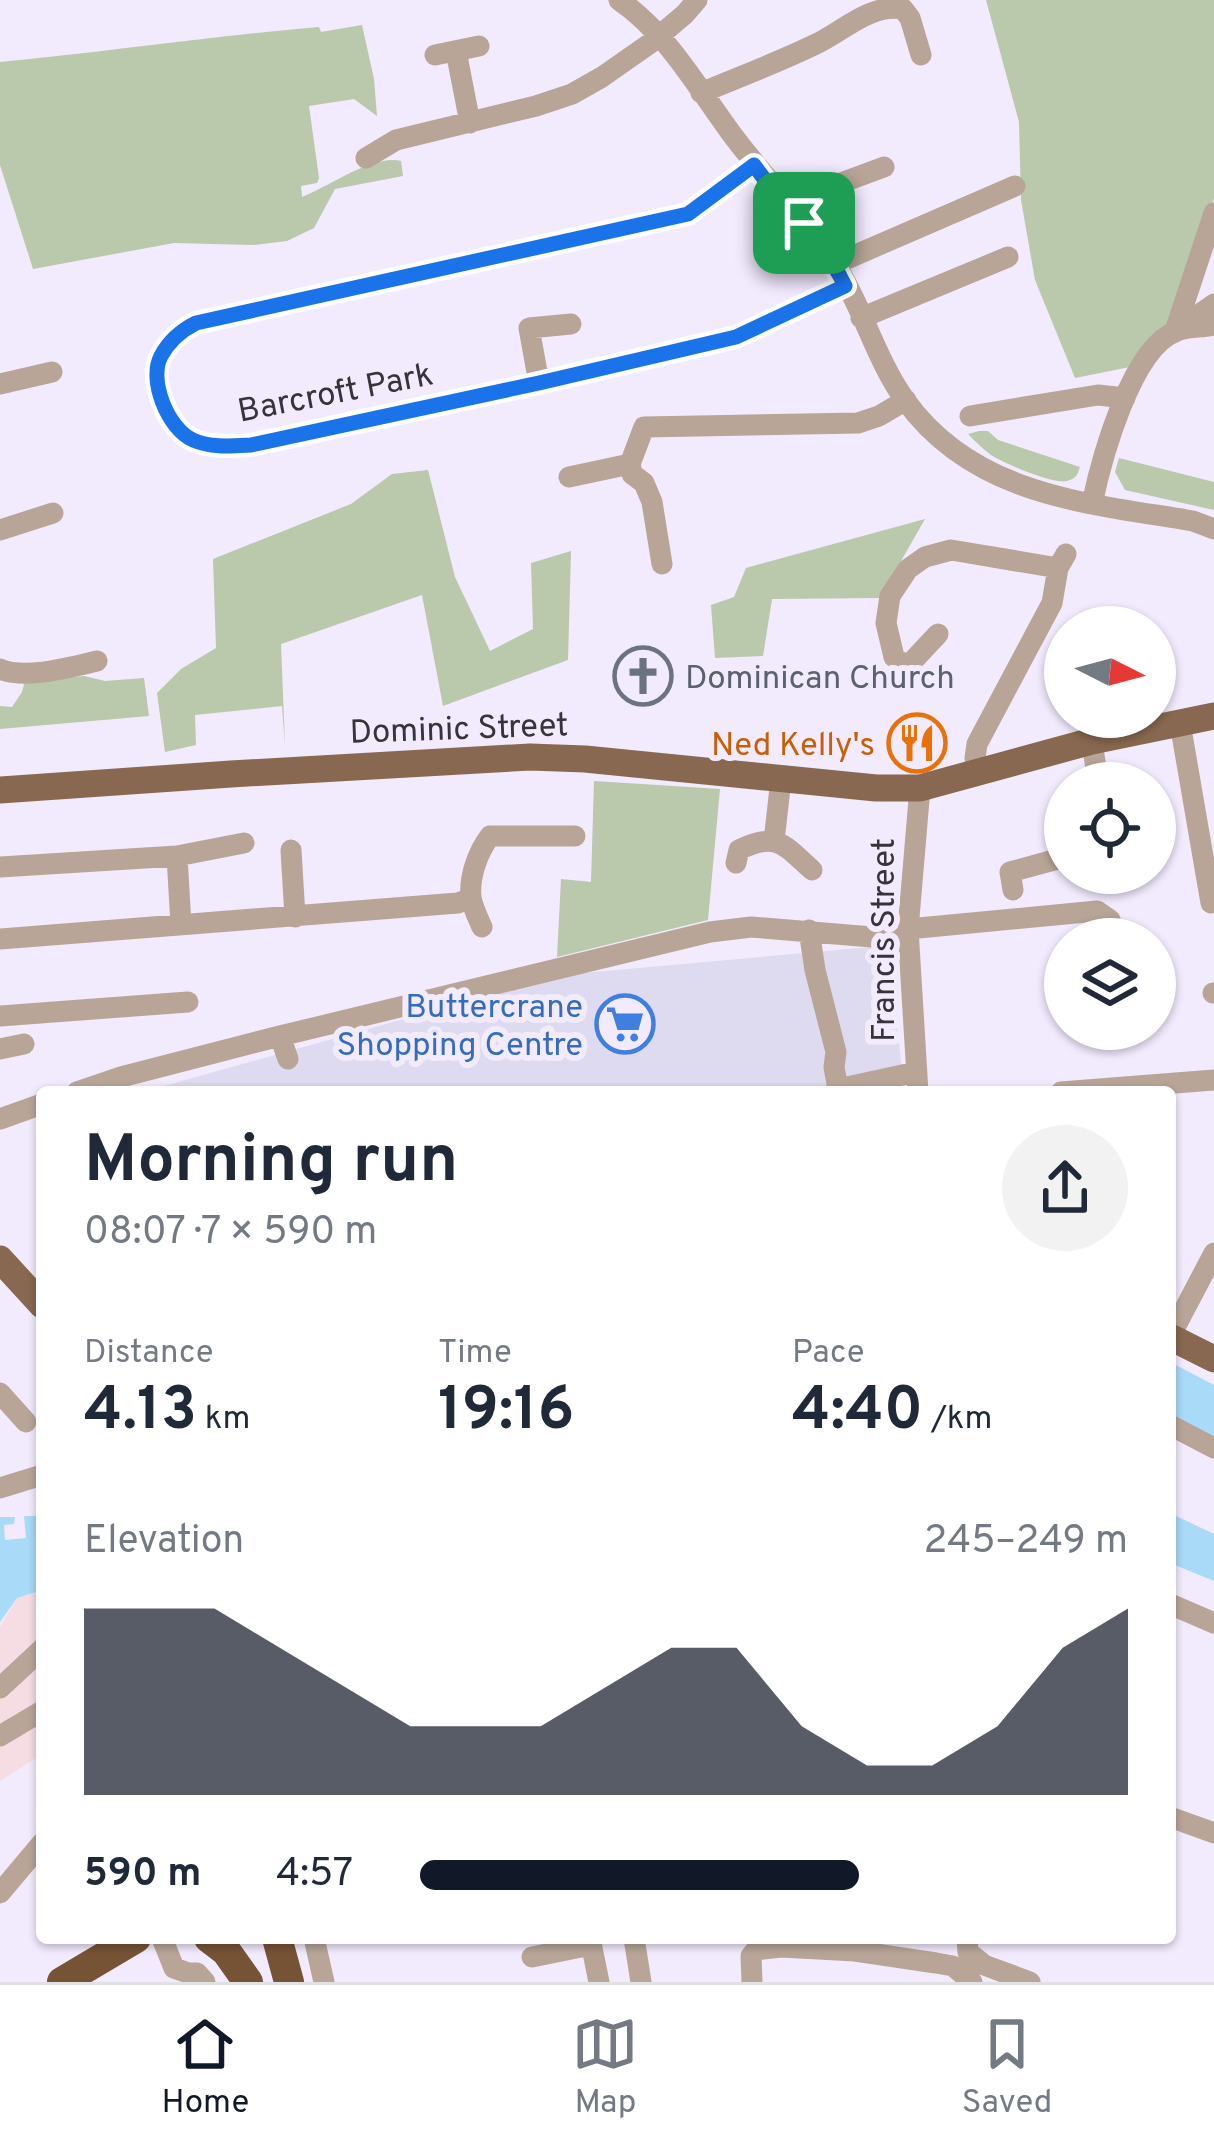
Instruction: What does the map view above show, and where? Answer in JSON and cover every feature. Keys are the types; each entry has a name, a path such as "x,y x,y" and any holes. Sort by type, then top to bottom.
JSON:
{"highway":[{"path":"62,1982 126,1944"},
{"path":"217,1944 248,1982"},
{"path":"245,1944 257,1982"},
{"path":"262,1944 268,1982"},
{"path":"280,1944 289,1982"}],"main road":[{"name":"Dominic Street","path":"0,790 530,757 920,788 976,770 1214,716"},
{"path":"0,1259 36,1298"},
{"path":"1176,1339 1214,1359"}],"street":[{"path":"619,0 660,35 754,165 835,264 905,400 951,446 988,472 1048,496 1193,521 1214,529"},
{"path":"366,158 396,140 572,94 660,35 697,0"},
{"path":"701,93 892,7 903,9 910,18 921,55"},
{"path":"456,51 470,123"},
{"name":"Barcroft Park","path":"754,165 688,214 214,318 184,329 158,359 162,400 172,423 190,440 216,446 251,445 736,337 845,286"},
{"path":"804,223 828,202 838,184 884,166"},
{"path":"835,264 1015,186"},
{"path":"1175,331 1214,213"},
{"path":"861,318 1007,257"},
{"path":"1091,504 1124,398 1140,365 1154,346 1214,304"},
{"path":"539,383 529,328 571,324"},
{"path":"1175,331 1214,325"},
{"path":"0,385 52,372"},
{"path":"970,416 1004,420 1098,395 1124,398"},
{"path":"662,564 652,502 644,483 632,475 630,464 644,427 858,423 905,400"},
{"path":"568,478 630,464"},
{"path":"0,530 53,514"},
{"path":"938,634 907,667 894,656 886,623 890,596 908,569 926,557 951,550 1062,561 1052,603 977,744 976,770"},
{"path":"0,668 8,673 55,670 97,661"},
{"path":"1180,723 1211,903"},
{"path":"1092,742 1095,762"},
{"path":"774,841 782,779"},
{"name":"Francis Street","path":"917,1082 908,935 920,788"},
{"path":"482,927 471,898 475,867 490,836 575,836"},
{"path":"736,863 739,850 758,840 774,841 812,870"},
{"path":"0,867 177,856 244,843"},
{"path":"291,850 295,917"},
{"path":"177,856 181,926"},
{"path":"1013,890 1010,872 1044,863"},
{"path":"0,939 458,903 471,898"},
{"path":"116,1086 280,1036 710,932 751,927 908,935 1097,911 1107,918"},
{"path":"809,930 814,970 836,1052 837,1086"},
{"path":"0,1016 188,1002"},
{"path":"280,1036 288,1059"},
{"path":"0,1049 23,1044"},
{"path":"1138,1086 1214,1080"},
{"path":"872,1086 917,1082"},
{"path":"0,1118 36,1106"},
{"path":"1176,1325 1214,1253"},
{"path":"0,1393 26,1422"},
{"path":"1176,1428 1214,1448"},
{"path":"0,1490 36,1477"},
{"path":"0,1490 36,1493"},
{"path":"1176,1606 1214,1622"},
{"path":"0,1688 36,1655"},
{"path":"0,1736 36,1715"},
{"path":"1176,1819 1214,1833"},
{"path":"0,1893 36,1850"},
{"path":"164,1944 175,1968 197,1973 205,1982"},
{"path":"315,1944 323,1982"},
{"path":"532,1958 581,1944"},
{"path":"592,1944 599,1982"},
{"path":"635,1944 641,1982"},
{"path":"967,1944 968,1952 978,1961 1030,1982"},
{"path":"752,1982 751,1956 756,1950 781,1947 953,1966 972,1982"}],"shaded area":[{"name":"Buttercrane Shopping Centre","path":"871,947 898,969 903,1086 164,1086 561,975"},
{"path":"36,1592 36,1758 0,1781 0,1627 17,1598"}],"green space":[{"path":"986,0 1214,0 1214,199 1197,235 1175,331 1140,365 1075,378 1035,280 1021,200 1019,122"},
{"path":"362,25 377,116 354,99 309,106 319,178 317,183 301,186 302,197 378,162 401,161 403,176 335,189 314,228 287,241 174,243 33,269 0,165 0,62"},
{"path":"979,431 1080,467 1067,481 1040,477 991,455 968,434"},
{"path":"1119,458 1214,482 1214,510 1125,490 1115,472"},
{"path":"428,470 455,577 490,651 533,629 531,563 571,551 568,660 443,706 422,595 281,644 285,746 282,706 195,715 196,745 165,752 157,693 181,669 216,648 213,559 351,504 392,474"},
{"path":"925,519 880,598 772,599 763,656 715,658 711,605 734,597 746,568"},
{"path":"84,676 105,681 144,678 149,716 0,729 0,706 12,707 25,681"},
{"path":"594,781 720,789 708,920 557,957 561,879 591,882"}],"water":[{"path":"1176,1365 1214,1385 1214,1439 1176,1420"},
{"path":"24,1516 36,1516 36,1592 17,1598 0,1622 0,1517 15,1517 14,1524 4,1525 5,1540 26,1538"},
{"path":"1176,1516 1214,1534 1214,1581 1176,1565"}],"place":[{"name":"Dominican Church","path":"643,676"},
{"name":"Ned Kelly's","path":"917,743"},
{"name":"Buttercrane Shopping Centre","path":"625,1024"}],"route":[{"path":"754,165 804,223 835,264 845,286 736,337 251,445 216,446 190,440 172,423 162,400 158,359 176,336 196,323 688,214 754,165"}]}
